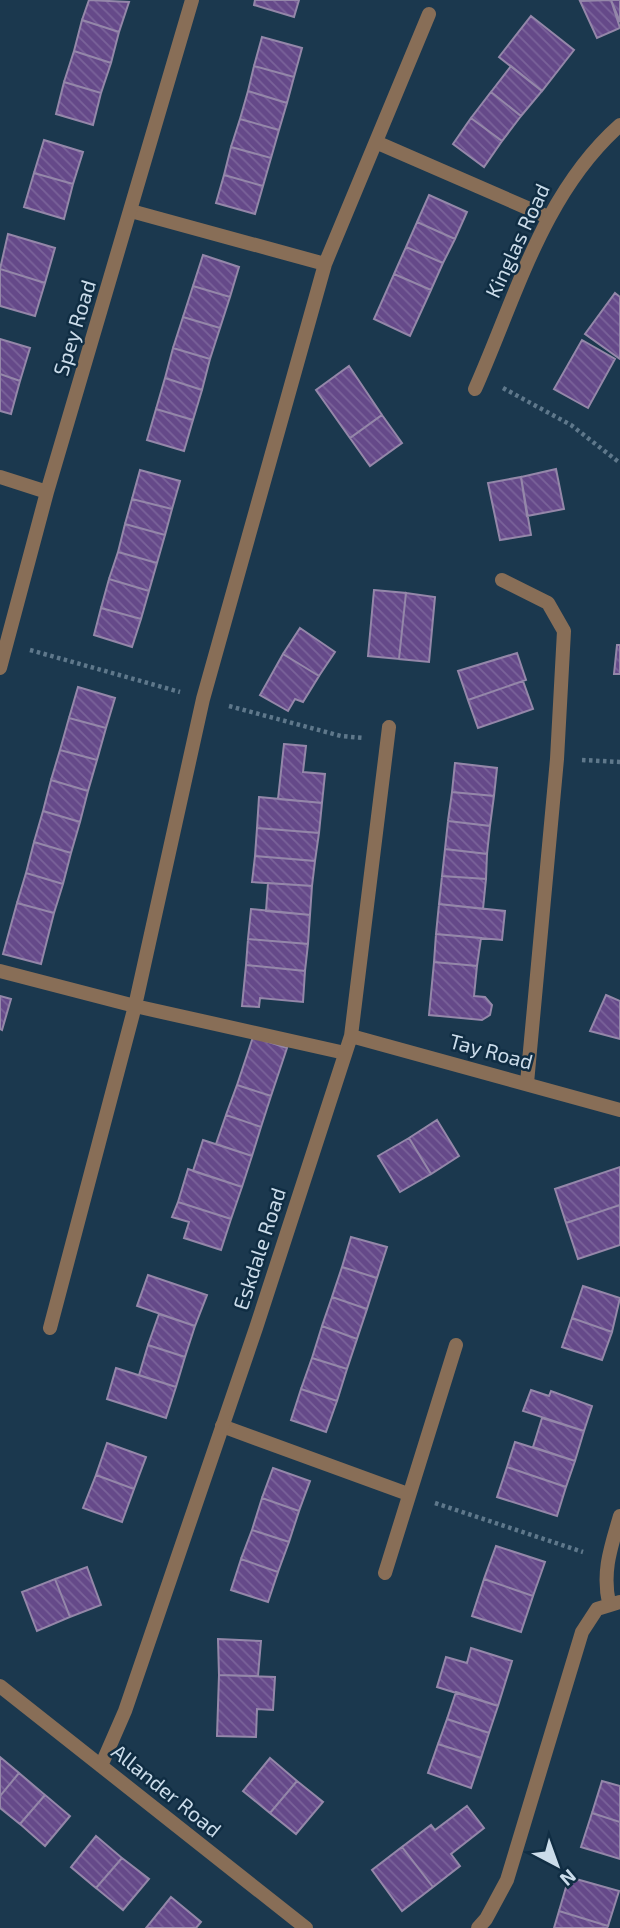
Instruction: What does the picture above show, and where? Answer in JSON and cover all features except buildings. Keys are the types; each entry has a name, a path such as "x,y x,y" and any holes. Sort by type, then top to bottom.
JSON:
{"street":[{"name":"Spey Road","path":"0,668 47,492 192,0"},
{"path":"50,1328 135,1006 203,699 325,264 378,143 429,14"},
{"name":"Kinglas Road","path":"478,382 548,217 574,175 620,125"},
{"path":"378,143 548,217"},
{"path":"131,211 325,264"},
{"path":"0,477 47,492"},
{"path":"502,580 548,603 564,631 556,759 527,1083"},
{"name":"Eskdale Road","path":"101,1766 125,1712 351,1036 389,734"},
{"path":"0,971 135,1006 345,1053"},
{"name":"Tay Road","path":"351,1036 620,1110"},
{"path":"385,1573 456,1345"},
{"path":"222,1426 408,1494"},
{"path":"478,1928 486,1919 507,1880 582,1632 597,1609 615,1603 605,1582 607,1560 620,1516"},
{"name":"Allander Road","path":"0,1686 306,1928"}],"path":[{"path":"478,382 571,425 620,463"},
{"path":"7,643 341,736 389,734"},
{"path":"556,759 620,762"},
{"path":"408,1494 607,1560"}]}
